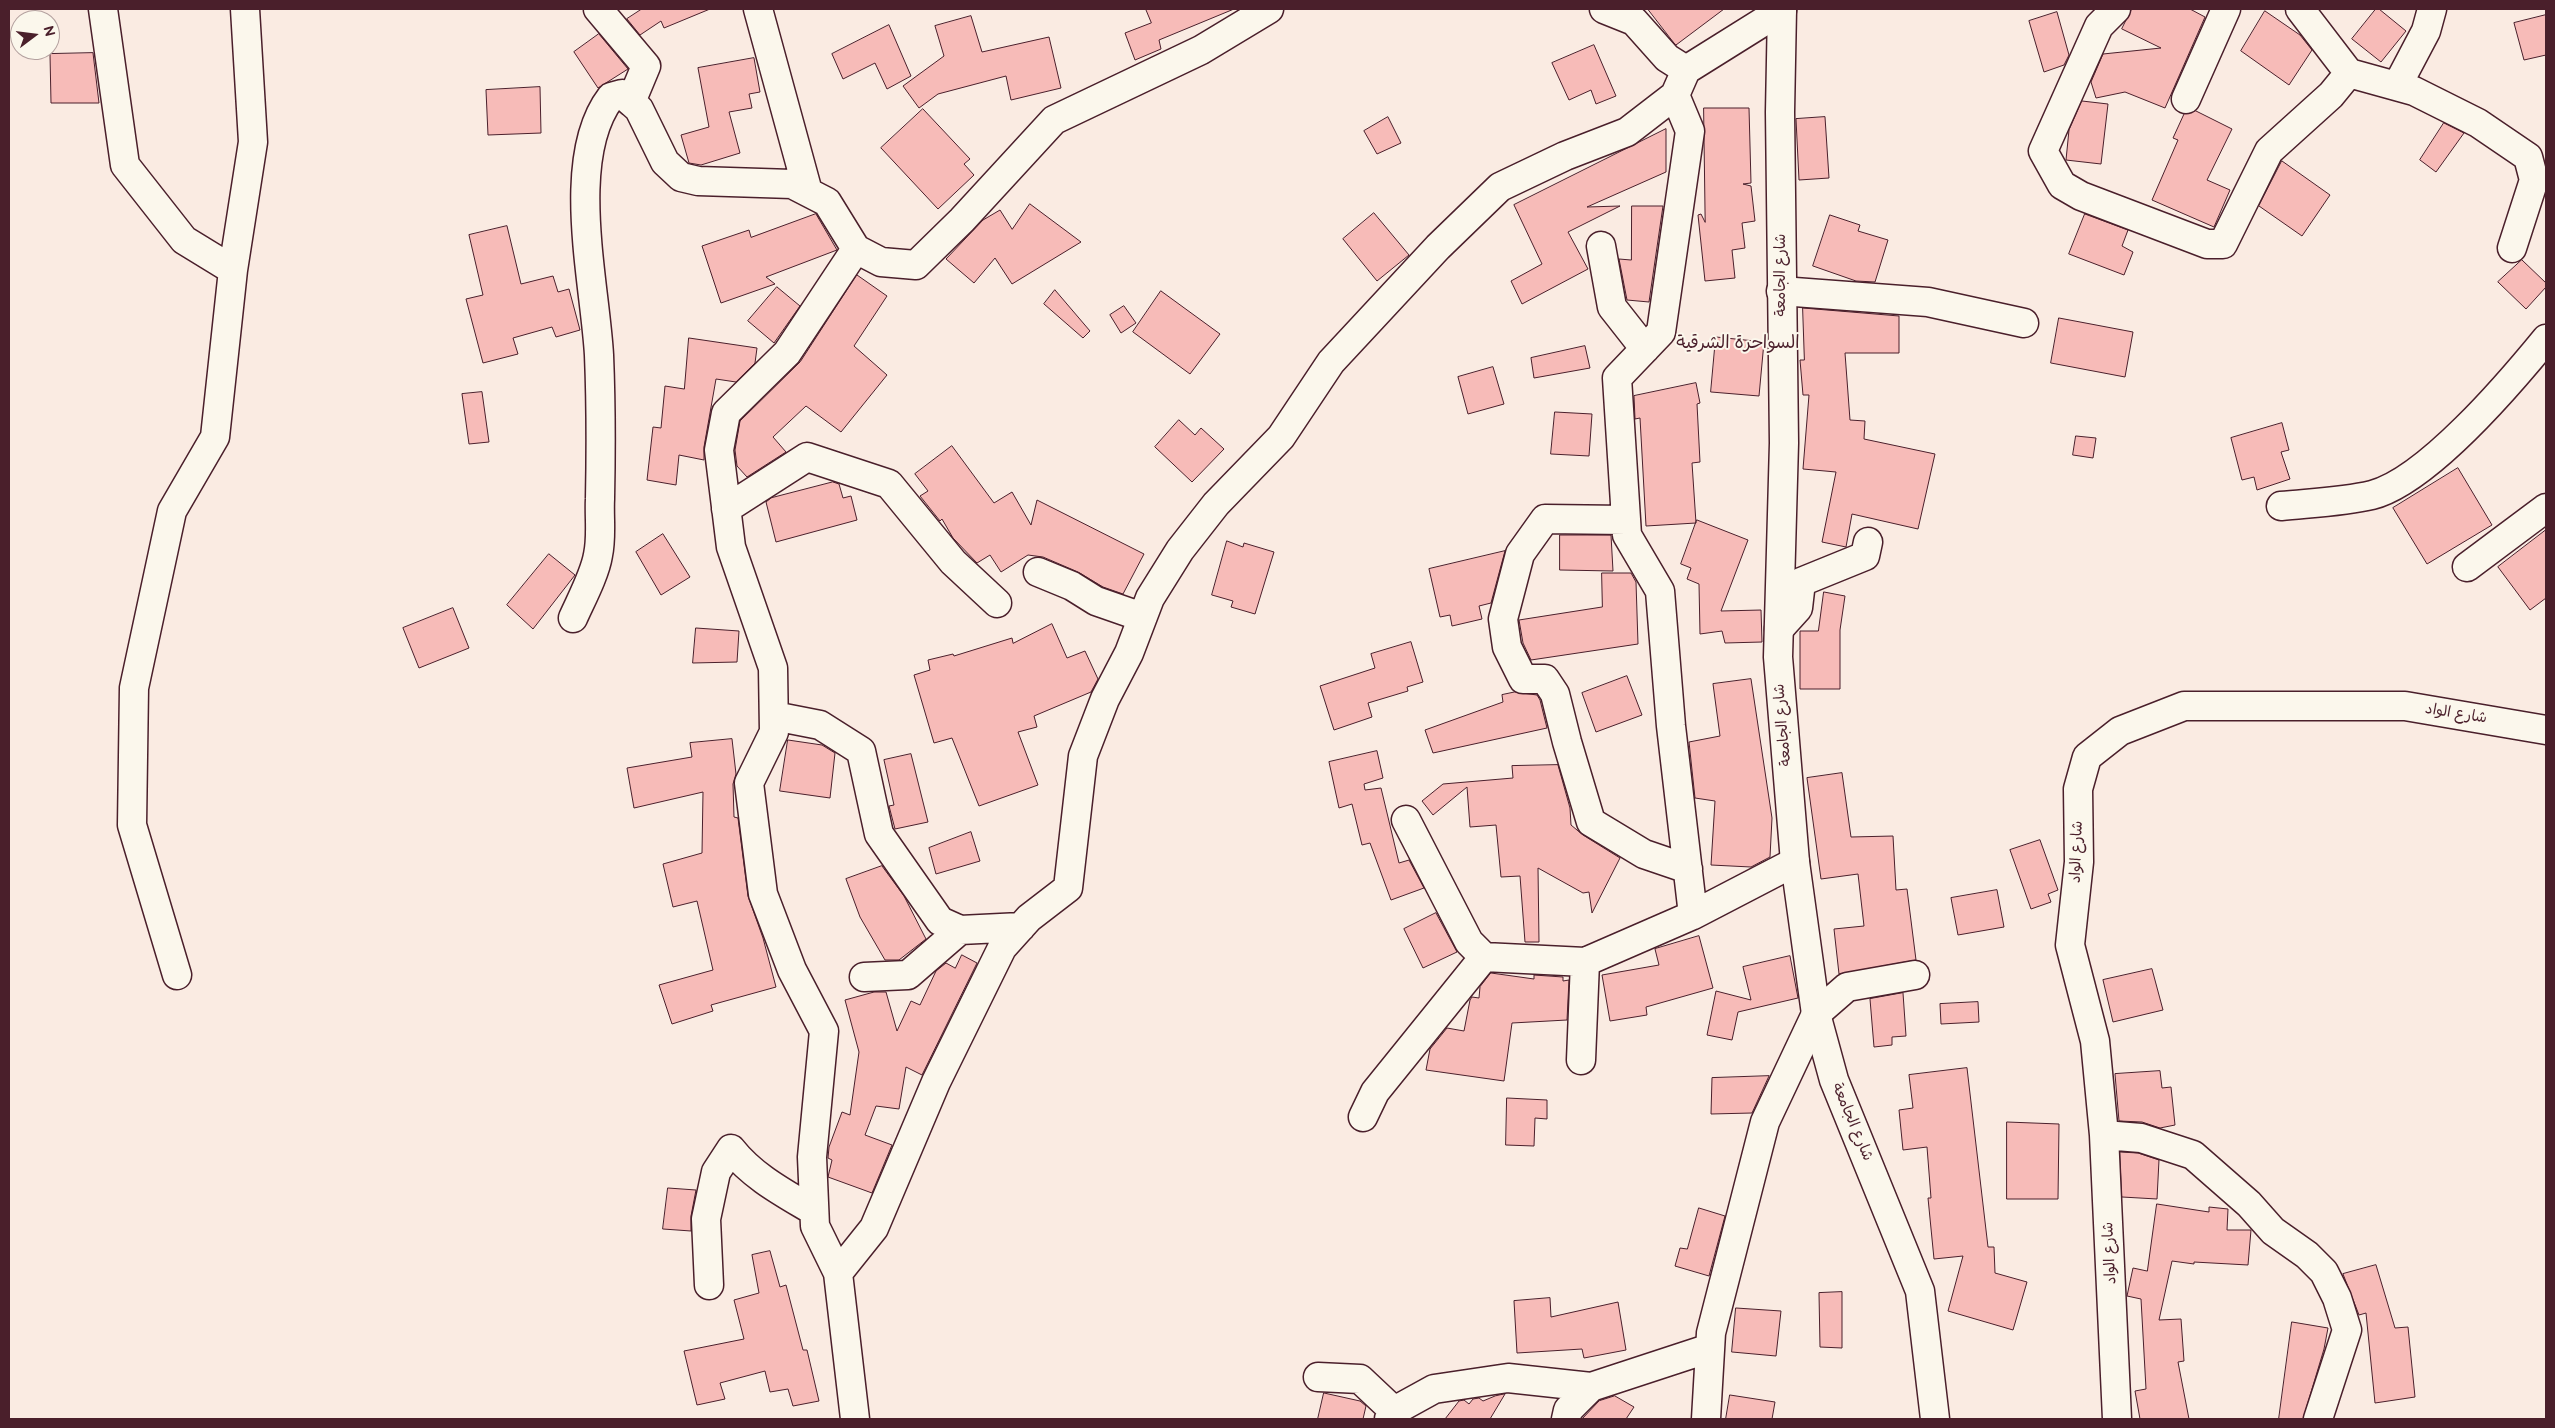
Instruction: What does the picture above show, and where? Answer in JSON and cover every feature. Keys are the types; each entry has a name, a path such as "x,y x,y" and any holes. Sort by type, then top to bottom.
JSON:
{"street":[{"path":"103,9 124,165 184,240 233,270"},
{"path":"177,975 132,825 134,688 172,511 216,437 233,270 253,142 246,9"},
{"path":"598,9 646,66 631,102"},
{"path":"758,9 808,192"},
{"path":"573,618 598,556 601,460 599,354 585,220 587,168 600,110 611,96 622,94 639,109 665,162 681,177 698,181 792,184 827,202 856,248 881,262 916,265 962,220 1054,120 1201,50 1269,9"},
{"path":"1604,9 1634,20 1666,58 1686,70"},
{"path":"2186,99 2226,9"},
{"path":"2300,9 2349,73 2414,91 2478,123 2528,157 2534,180 2512,248"},
{"path":"2396,86 2426,31 2432,9"},
{"path":"838,1273 874,1228 936,1082 1002,948 1021,927 1068,888 1083,756 1105,699 1129,653 1150,598 1180,550 1216,504 1281,437 1330,362 1438,247 1500,187 1565,156 1627,132 1675,95 1686,70 1782,10"},
{"name":"شارع الجامعة","path":"1782,10 1781,290 1784,443 1778,657 1795,862 1816,1014 1834,1080 1920,1291 1935,1419"},
{"path":"2101,15 2043,151 2062,184 2082,196 2207,244 2223,244 2269,152 2331,95 2349,73"},
{"path":"1675,95 1690,131 1661,332 1618,378 1627,535 1660,591 1671,726 1693,915"},
{"path":"1601,246 1612,307 1645,350"},
{"path":"855,1419 838,1273 815,1226 812,1158 824,1032 792,970 763,894 749,784 774,732 773,668 731,547 719,450 726,413 787,353 856,248"},
{"path":"1781,290 1928,302 2024,323"},
{"path":"2281,506 2373,495 2415,474 2515,378 2546,339"},
{"path":"726,509 807,457 889,484 952,562 998,603"},
{"path":"2467,567 2546,508"},
{"path":"1626,520 1545,519 1520,554 1503,619 1507,647 1523,679 1546,679 1555,694 1591,822 1644,854 1688,868"},
{"path":"1778,629 1798,608 1801,582 1865,556 1868,542"},
{"path":"1038,572 1072,586 1096,601 1142,617"},
{"name":"شارع الواد","path":"2117,1419 2104,1135 2095,1041 2070,945 2079,862 2078,789 2087,757 2120,731 2184,706 2405,706 2546,730"},
{"path":"774,716 820,725 861,751 879,834 940,921 960,930 1021,927"},
{"path":"1406,820 1469,942 1484,957 1585,962 1693,915 1795,862"},
{"path":"864,977 908,974 960,930"},
{"path":"1363,1117 1375,1092 1484,957"},
{"path":"1582,1060 1585,962"},
{"path":"1706,1419 1711,1333 1765,1122 1816,1014 1846,987 1915,975"},
{"path":"2104,1135 2141,1138 2193,1155 2249,1204 2273,1231 2307,1255 2324,1272 2337,1298 2347,1330 2318,1419"},
{"path":"708,1285 706,1219 716,1172 731,1149 744,1165 767,1183 814,1210"},
{"path":"1318,1378 1360,1379 1392,1415 1434,1389 1508,1378 1591,1387 1710,1348"},
{"path":"1566,1419 1568,1410 1591,1387"}],"building":[{"path":"642,9 710,9 664,28 661,21 640,35 627,19"},
{"path":"1146,9 1234,9 1159,40 1161,49 1135,60 1125,33 1151,23"},
{"path":"1648,9 1724,9 1676,45"},
{"path":"2132,9 2190,9 2205,17 2165,108 2125,92 2096,98 2091,82 2103,54 2161,48 2122,29"},
{"path":"2376,9 2379,9 2406,31 2381,62 2352,39"},
{"path":"2265,11 2300,35 2312,50 2289,85 2241,51"},
{"path":"2057,12 2069,55 2064,65 2044,72 2029,21"},
{"path":"2546,15 2546,55 2524,60 2514,23"},
{"path":"971,16 982,52 1049,37 1061,88 1011,100 1006,76 938,94 919,108 903,86 944,56 935,26"},
{"path":"889,25 911,76 887,89 875,63 843,79 832,54"},
{"path":"599,34 628,69 598,88 574,52"},
{"path":"1594,45 1616,96 1596,104 1591,90 1569,100 1552,63"},
{"path":"93,53 99,103 51,103 50,60 60,60 60,54"},
{"path":"754,58 760,92 749,94 752,108 729,112 740,153 701,165 689,163 681,135 709,127 698,68"},
{"path":"540,87 541,133 488,135 486,90"},
{"path":"2082,101 2108,104 2101,164 2066,160 2069,130"},
{"path":"1704,108 1749,108 1751,183 1743,184 1751,186 1755,221 1742,223 1745,248 1732,250 1735,278 1705,281 1698,215 1701,214 1705,222"},
{"path":"923,109 970,159 964,164 974,175 938,209 881,148"},
{"path":"2196,111 2232,129 2207,180 2230,190 2214,227 2152,200 2178,140 2173,138 2184,114"},
{"path":"1388,117 1401,143 1377,154 1364,131"},
{"path":"1825,117 1829,178 1799,180 1796,119"},
{"path":"2444,123 2464,133 2436,172 2420,160"},
{"path":"1666,129 1666,172 1587,207 1620,206 1568,232 1588,269 1522,304 1511,281 1542,264 1514,205"},
{"path":"2282,161 2330,195 2302,236 2259,206"},
{"path":"1030,204 1081,242 1012,284 995,258 974,283 946,259 983,220 1000,210 1012,229"},
{"path":"1632,206 1663,206 1649,302 1627,300 1619,259 1631,260"},
{"path":"1374,213 1409,255 1377,281 1343,239"},
{"path":"816,214 837,250 766,277 775,284 721,303 702,246 749,230 751,237"},
{"path":"2085,214 2128,230 2122,246 2133,252 2124,275 2069,254"},
{"path":"1830,215 1860,225 1858,231 1888,240 1875,282 1856,281 1813,266"},
{"path":"507,226 521,284 553,276 558,292 569,289 580,330 556,337 552,327 513,338 518,354 483,363 466,299 483,295 469,235"},
{"path":"2522,260 2546,283 2546,287 2526,309 2498,282"},
{"path":"857,275 887,296 854,346 887,375 841,432 806,406 773,437 786,452 747,477 737,466 735,450 740,421 800,362"},
{"path":"777,287 800,306 774,343 748,321"},
{"path":"1055,290 1090,331 1083,338 1044,304"},
{"path":"1161,291 1220,334 1190,374 1133,332"},
{"path":"1124,306 1136,323 1121,333 1110,315"},
{"path":"1803,308 1899,316 1899,353 1845,353 1850,420 1865,421 1864,439 1935,454 1918,529 1852,514 1846,547 1822,542 1836,472 1803,469 1809,395 1803,395 1800,360 1804,360"},
{"path":"2059,318 2133,332 2125,377 2051,363"},
{"path":"1716,337 1764,342 1759,396 1711,392"},
{"path":"689,338 757,348 755,363 736,382 716,379 704,447 704,460 679,455 676,485 647,480 653,427 661,428 665,386 684,389"},
{"path":"1585,346 1590,368 1534,378 1531,358"},
{"path":"1493,367 1504,404 1468,414 1458,377"},
{"path":"1696,383 1700,403 1697,404 1700,462 1692,463 1696,523 1646,526 1640,418 1635,419 1634,396"},
{"path":"482,392 489,442 469,444 462,394"},
{"path":"1555,412 1592,414 1589,456 1551,454"},
{"path":"1179,420 1195,435 1201,428 1224,449 1192,482 1155,447"},
{"path":"2282,423 2289,450 2281,452 2290,479 2257,490 2254,477 2242,480 2231,438"},
{"path":"2076,436 2096,438 2093,458 2073,455"},
{"path":"952,446 994,503 1012,492 1031,525 1037,500 1144,554 1123,594 1103,587 1078,572 1043,557 1028,555 1001,572 990,555 977,563 953,538 942,519 940,521 920,496 928,491 915,474"},
{"path":"2458,468 2492,525 2427,564 2393,508"},
{"path":"833,482 839,484 843,498 851,496 857,520 776,542 766,502 771,498"},
{"path":"1697,520 1748,540 1721,611 1761,610 1762,642 1725,643 1722,631 1700,634 1699,584 1687,579 1691,568 1681,564"},
{"path":"2546,530 2546,598 2530,610 2498,567"},
{"path":"663,534 690,577 661,595 636,552"},
{"path":"1560,535 1611,535 1613,571 1560,570"},
{"path":"1227,541 1243,547 1244,543 1274,552 1255,614 1231,607 1233,601 1212,595"},
{"path":"1505,551 1491,603 1479,606 1482,619 1452,626 1450,615 1440,617 1429,569"},
{"path":"549,554 575,575 533,629 507,605"},
{"path":"1602,573 1631,573 1636,582 1638,644 1531,660 1523,643 1519,620 1602,607"},
{"path":"1824,592 1845,596 1840,630 1840,689 1800,689 1800,631 1818,631"},
{"path":"453,608 469,648 419,668 403,628"},
{"path":"1052,624 1067,658 1085,651 1098,679 1091,692 1034,716 1037,727 1018,732 1038,785 979,806 952,738 934,743 914,675 930,670 928,660 953,654 954,656 1012,638 1013,643"},
{"path":"696,628 739,631 737,662 693,663"},
{"path":"1411,642 1423,682 1407,687 1408,691 1368,703 1372,717 1334,730 1320,686 1375,668 1371,654"},
{"path":"1627,676 1642,715 1596,732 1582,693"},
{"path":"1751,679 1772,818 1770,857 1751,867 1711,865 1715,801 1695,798 1689,742 1720,736 1713,684"},
{"path":"1515,692 1537,695 1547,728 1433,753 1425,730 1503,702 1502,695"},
{"path":"732,739 736,774 733,784 734,817 738,818 748,896 763,938 776,987 711,1005 713,1011 672,1024 659,985 713,970 697,901 673,907 663,864 702,853 703,792 634,808 627,768 692,757 690,743"},
{"path":"788,740 822,745 835,753 830,798 780,791"},
{"path":"1377,751 1383,778 1364,784 1365,790 1381,788 1399,863 1409,860 1424,888 1391,900 1370,843 1362,845 1352,804 1339,808 1329,762"},
{"path":"911,754 928,822 895,829 889,806 894,805 884,760"},
{"path":"1558,765 1570,808 1571,825 1583,835 1620,858 1592,913 1589,892 1583,893 1538,868 1539,942 1525,942 1520,876 1501,877 1496,825 1470,827 1467,787 1433,815 1422,801 1443,784 1513,778 1512,766"},
{"path":"1842,773 1851,837 1893,836 1896,890 1907,889 1916,960 1839,974 1834,929 1864,926 1858,874 1821,879 1807,778"},
{"path":"971,832 980,861 936,874 929,848"},
{"path":"2040,840 2058,890 2048,894 2051,902 2031,909 2010,850"},
{"path":"882,866 904,896 926,939 899,960 885,960 860,917 846,879"},
{"path":"1997,890 2004,927 1958,935 1951,898"},
{"path":"1436,913 1457,952 1423,968 1404,929"},
{"path":"1699,936 1713,988 1646,1007 1647,1015 1610,1021 1602,975 1659,965 1655,949"},
{"path":"962,955 977,963 922,1075 906,1067 899,1109 876,1106 865,1135 892,1145 872,1193 828,1177 832,1160 828,1158 829,1147 842,1112 850,1115 859,1052 845,1000 874,992 886,992 897,1031 911,1001 920,1005 936,971 946,963 955,968"},
{"path":"1790,956 1798,998 1738,1012 1732,1040 1707,1035 1716,991 1751,1000 1743,967"},
{"path":"2152,969 2163,1010 2113,1022 2103,980"},
{"path":"1491,973 1534,979 1534,975 1563,977 1563,981 1569,980 1567,1020 1512,1023 1504,1081 1426,1070 1430,1049 1447,1028 1464,1031 1470,1000 1472,997 1479,998 1480,987"},
{"path":"1903,993 1906,1036 1892,1037 1892,1045 1874,1047 1870,999"},
{"path":"1978,1002 1979,1022 1941,1024 1940,1004"},
{"path":"1967,1068 1988,1247 1994,1247 1995,1273 2027,1282 2013,1330 1948,1311 1963,1256 1934,1259 1928,1198 1931,1198 1927,1147 1903,1150 1899,1110 1913,1108 1909,1075"},
{"path":"2160,1071 2162,1088 2171,1087 2175,1125 2160,1128 2142,1122 2119,1121 2115,1074"},
{"path":"1769,1076 1752,1113 1711,1114 1712,1078"},
{"path":"1507,1098 1547,1100 1547,1119 1535,1118 1534,1146 1506,1145"},
{"path":"2007,1122 2059,1124 2058,1199 2007,1199"},
{"path":"2120,1152 2138,1153 2159,1160 2157,1199 2122,1197"},
{"path":"668,1188 696,1190 691,1216 691,1231 663,1229"},
{"path":"2157,1204 2209,1212 2209,1207 2228,1209 2227,1230 2251,1230 2248,1265 2194,1262 2194,1264 2172,1261 2159,1320 2181,1319 2184,1361 2178,1362 2189,1419 2140,1419 2135,1391 2146,1389 2141,1299 2127,1296 2133,1268 2147,1271"},
{"path":"1699,1208 1725,1216 1709,1276 1675,1266 1680,1248 1687,1249"},
{"path":"770,1251 780,1287 786,1285 803,1350 807,1350 819,1401 793,1406 788,1389 770,1392 765,1371 720,1383 725,1399 697,1405 684,1351 744,1339 734,1300 759,1293 752,1255"},
{"path":"2376,1265 2395,1328 2408,1327 2415,1397 2375,1403 2366,1313 2359,1315 2343,1274"},
{"path":"1842,1292 1842,1348 1820,1347 1819,1293"},
{"path":"1550,1298 1551,1317 1618,1302 1626,1350 1584,1358 1582,1349 1517,1353 1514,1301"},
{"path":"1736,1308 1781,1311 1776,1356 1732,1352"},
{"path":"2292,1322 2328,1328 2324,1349 2303,1419 2279,1419"},
{"path":"1324,1393 1360,1401 1366,1406 1363,1419 1318,1419"},
{"path":"1505,1394 1490,1419 1445,1419 1459,1401 1464,1400 1469,1404 1473,1399 1479,1398 1483,1401"},
{"path":"1730,1395 1775,1402 1772,1419 1726,1419"},
{"path":"1615,1396 1634,1407 1626,1419 1582,1419 1599,1401"}],"district":[{"name":"السواحرة الشرقية","path":"1738,343"}]}
